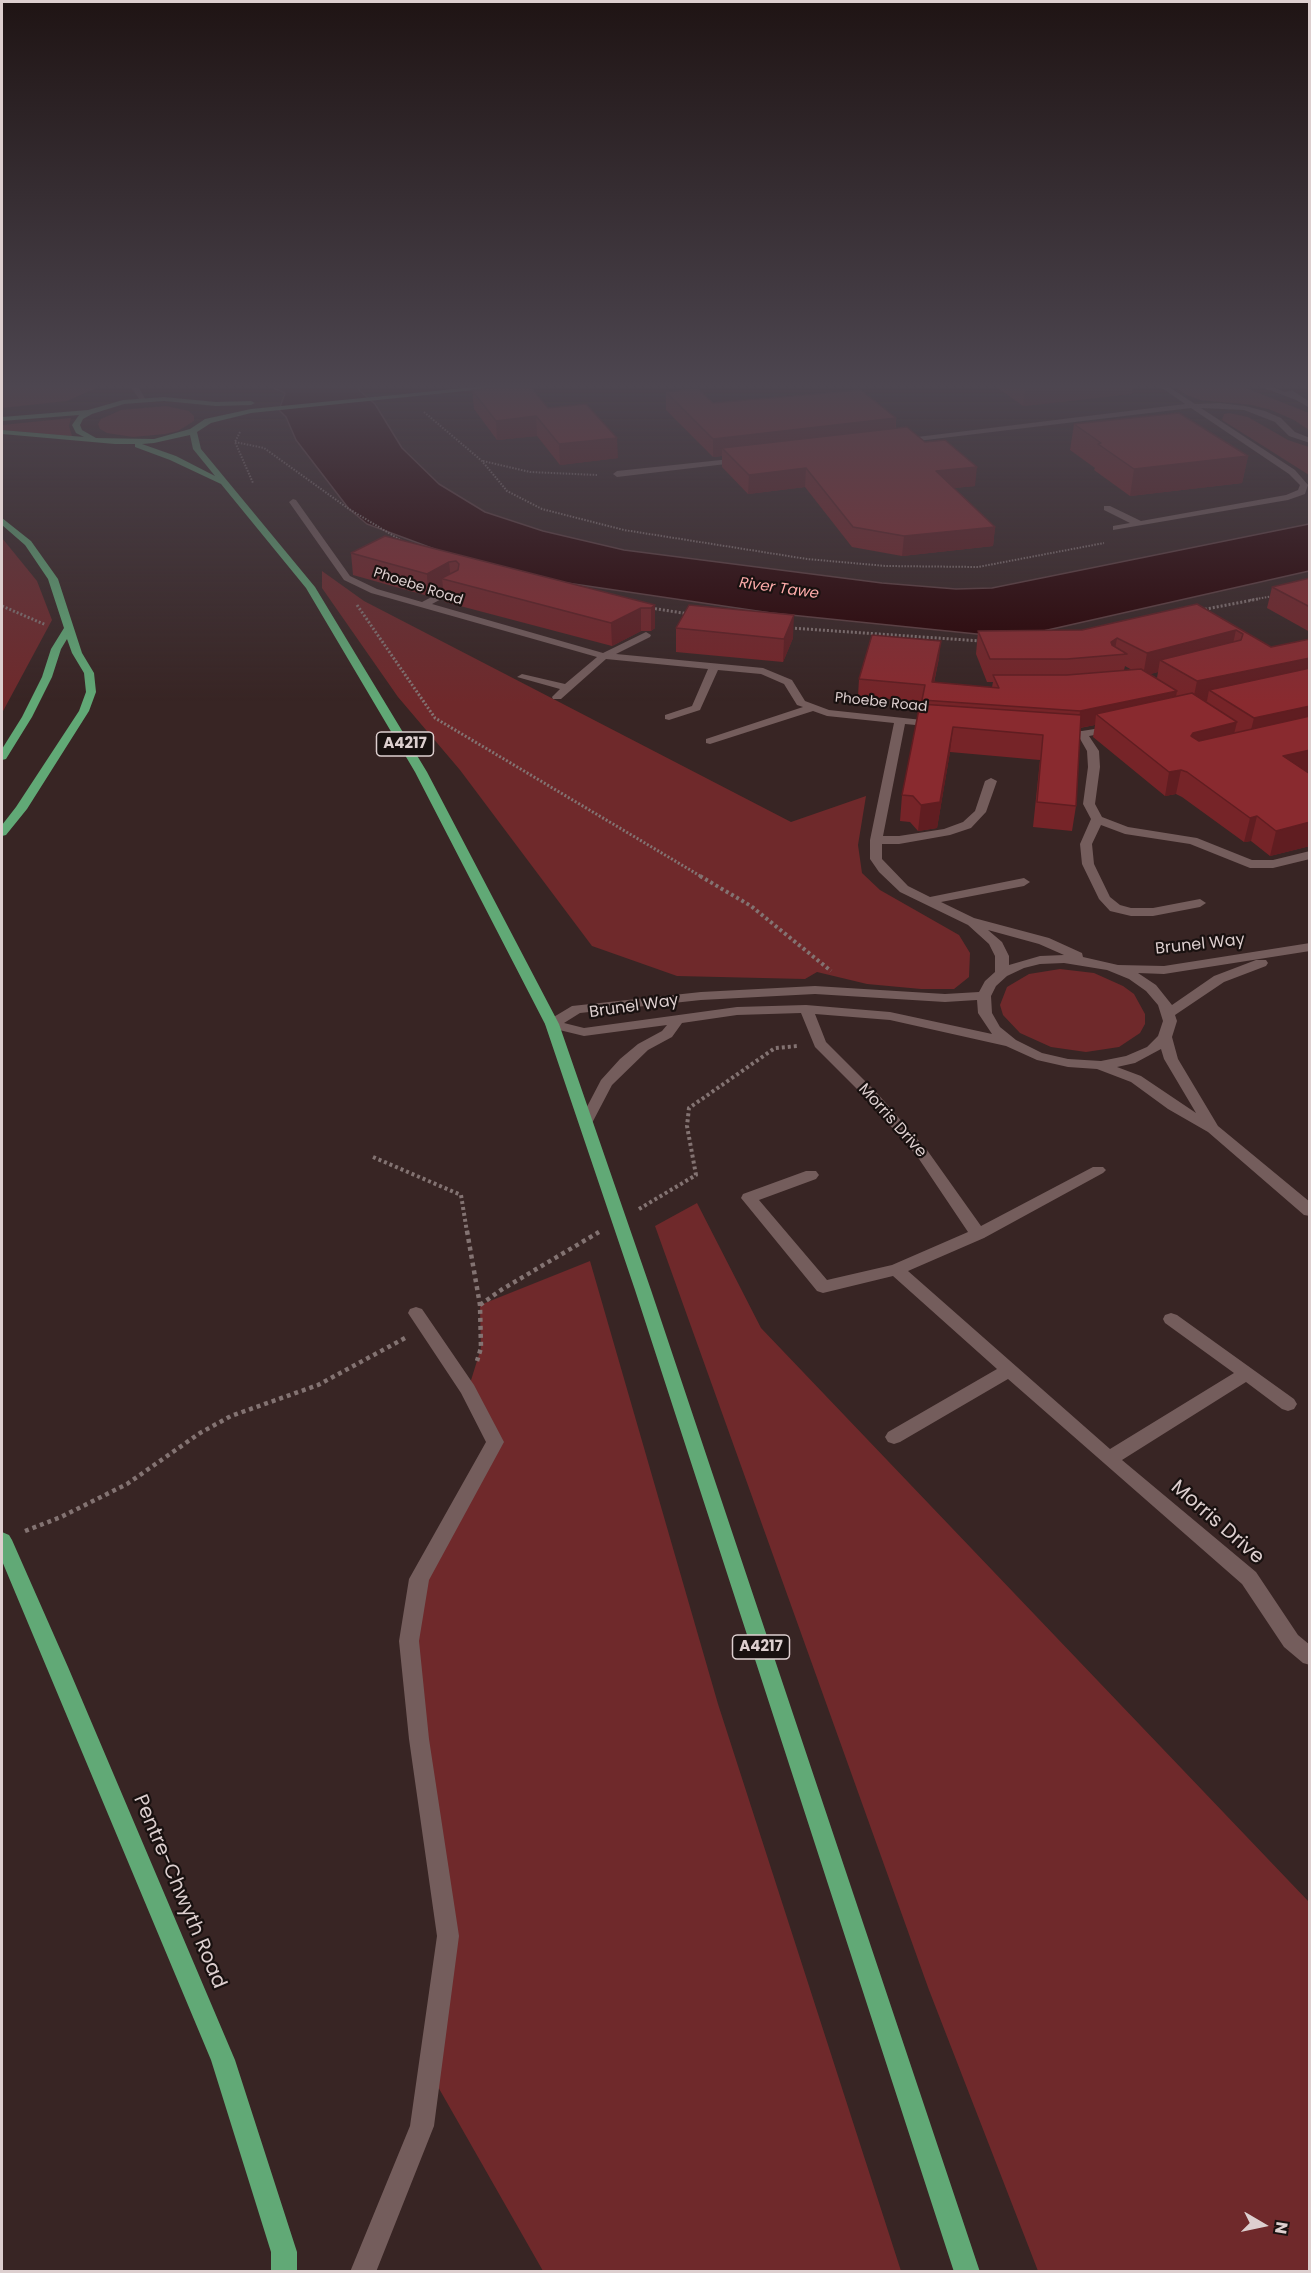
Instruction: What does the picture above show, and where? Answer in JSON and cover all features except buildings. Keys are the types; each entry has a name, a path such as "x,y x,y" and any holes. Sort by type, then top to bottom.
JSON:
{"main road":[{"name":"A4217","path":"229,490 316,597 421,772 552,1024 967,2271"},
{"path":"2,521 28,543 53,579 77,653 89,673 91,692 84,711 27,800 2,832"},
{"path":"2,757 27,717 47,677 56,650 68,629"},
{"name":"Pentre-Chwyth Road","path":"11,1536 58,1667 223,2060 284,2252 284,2271"}],"street":[{"path":"1116,528 1288,497 1303,490"},
{"name":"Phoebe Road","path":"293,502 347,578 374,591 604,656 763,671 788,682 801,703 827,713 946,724"},
{"path":"1107,508 1140,524"},
{"path":"423,605 455,588"},
{"path":"557,697 604,656 646,635"},
{"path":"669,717 696,708 715,665"},
{"path":"522,677 568,688"},
{"path":"710,741 812,708"},
{"path":"900,721 876,840 876,859 883,869 904,888 969,921 995,942 1002,956 1002,973"},
{"path":"1050,732 1082,734 1124,726"},
{"path":"1082,734 1093,751 1094,767 1089,804 1097,819 1125,830 1193,841 1250,864 1273,864 1310,855"},
{"path":"876,840 899,840 946,832 967,825 980,812 991,781"},
{"path":"1097,819 1086,844 1088,864 1106,899 1115,908 1131,912 1153,912 1200,903"},
{"path":"930,901 1024,882"},
{"path":"969,921 1044,941 1088,961 1134,976 1151,988 1165,1004 1170,1021 1166,1037 1170,1059 1213,1128"},
{"name":"Brunel Way","path":"1112,967 1164,970 1310,947"},
{"name":"Brunel Way","path":"1168,1014 1219,979 1292,951"},
{"path":"1088,961 1040,960 1019,965 1002,973 990,984 984,996 985,1013 994,1029 1011,1043 1037,1056 1068,1063 1101,1065 1130,1060 1152,1050 1166,1037"},
{"name":"Brunel Way","path":"552,1024 577,1009 701,996 815,990 945,998 984,996"},
{"name":"Brunel Way","path":"552,1024 584,1032 736,1011 806,1009 890,1016 1011,1043"},
{"name":"Morris Drive","path":"806,1009 820,1044 871,1095 922,1153 978,1234"},
{"path":"585,1122 606,1083 625,1062 643,1047 667,1034 678,1018"},
{"path":"1101,1065 1136,1079 1173,1106 1213,1128 1310,1211"},
{"path":"811,1175 749,1198 823,1287 896,1270 978,1234 1098,1170"},
{"name":"Morris Drive","path":"896,1270 1109,1459 1249,1578 1291,1641 1310,1657"},
{"path":"1171,1319 1288,1404"},
{"path":"363,2271 422,2126 448,1936 419,1739 409,1641 419,1579 495,1442 468,1390 421,1320"},
{"path":"894,1437 1009,1370"},
{"path":"1109,1459 1246,1374"}],"path":[{"path":"323,490 407,544"},
{"path":"506,490 542,509 624,530 807,560 885,566 978,567 1114,541"},
{"path":"1198,610 1276,595"},
{"path":"353,600 435,718 751,906 832,972"},
{"path":"2,606 39,624 68,629"},
{"path":"650,608 695,615"},
{"path":"785,627 990,641"},
{"path":"696,1175 687,1126 689,1108 775,1048 820,1044"},
{"path":"373,1157 461,1195 480,1305 480,1348 468,1390"},
{"path":"480,1305 501,1290"},
{"path":"11,1536 61,1516 127,1484 200,1433 231,1416 318,1385 421,1320"}],"shaded area":[{"path":"2,538 37,581 52,620 2,713"},
{"path":"322,571 364,601 791,822 866,796 858,845 862,873 880,890 959,935 970,953 969,977 954,989 921,989 867,984 817,972 805,979 677,976 592,946 460,770 398,697 322,588"},
{"path":"1060,969 1094,973 1123,986 1134,994 1145,1014 1145,1024 1140,1033 1119,1047 1086,1052 1051,1047 1020,1033 1003,1015 1000,1005 1007,987 1029,974"},
{"path":"697,1203 761,1328 1309,1902 1309,2271 1038,2271 929,1990 655,1226"},
{"path":"590,1261 718,1704 901,2271 543,2271 429,2071 448,1936 409,1641 419,1579 495,1442 468,1390 481,1348 480,1305"}],"water":[{"name":"River Tawe","path":"334,490 449,490 485,512 543,531 624,550 882,583 956,589 992,588 1309,524 1309,571 1021,636 1006,637 771,613 533,578 464,560 367,524 349,509"}]}
